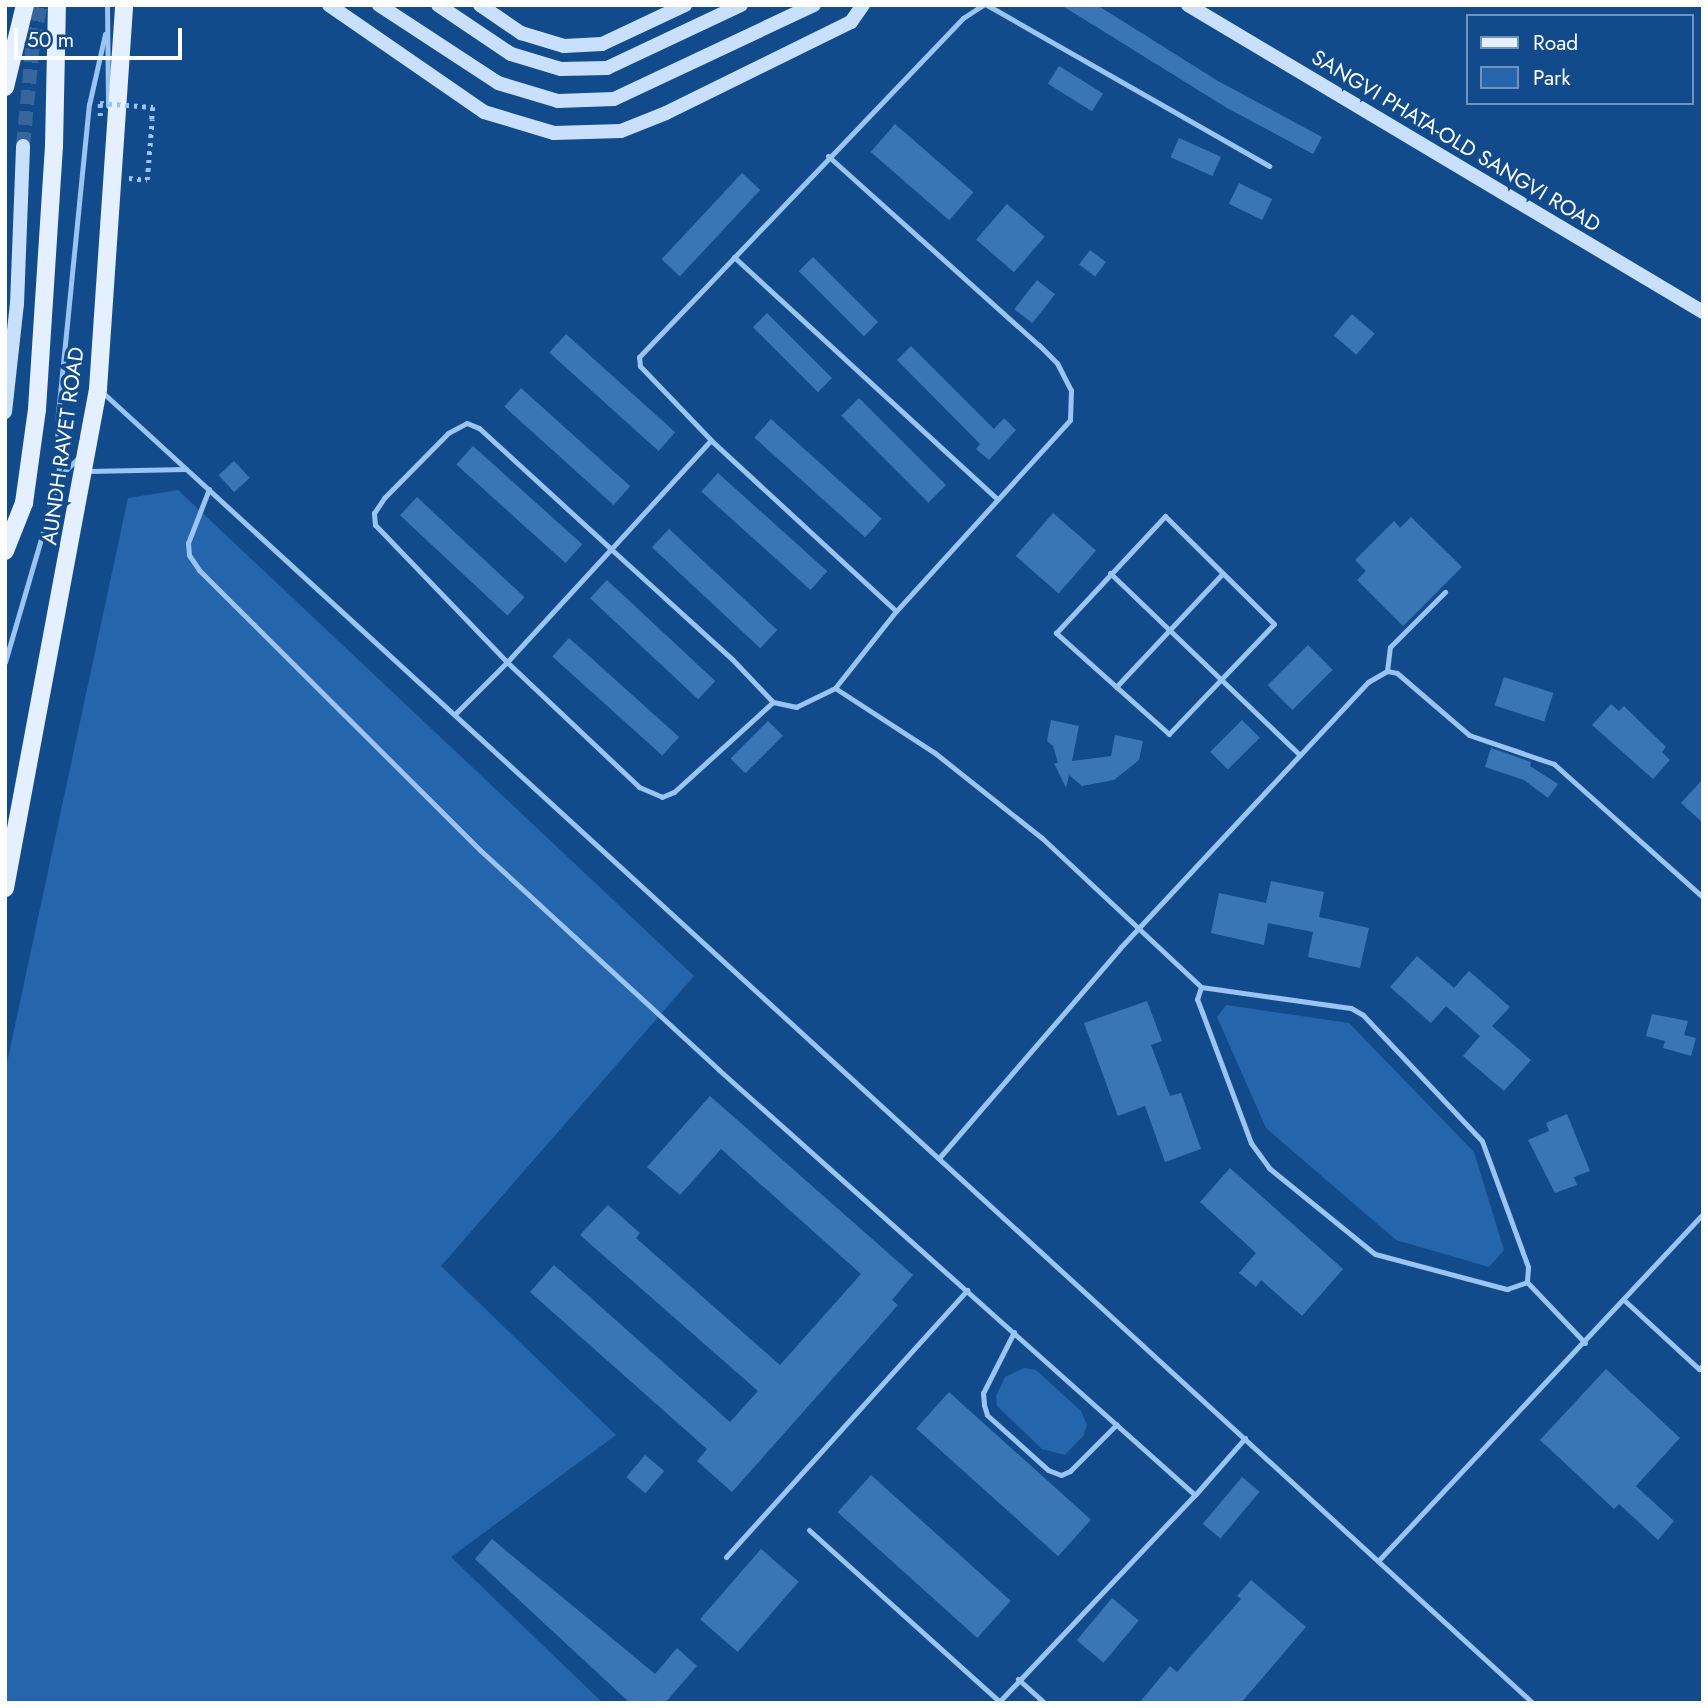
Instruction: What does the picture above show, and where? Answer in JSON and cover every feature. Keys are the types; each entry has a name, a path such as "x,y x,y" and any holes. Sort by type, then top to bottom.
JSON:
{"main road":[{"path":"5,87 25,5"},
{"name":"AUNDH RAVET ROAD","path":"5,551 24,503 37,409 54,146 57,5"},
{"name":"AUNDH RAVET ROAD","path":"5,888 85,471 98,389 124,5"},
{"path":"329,5 484,112 554,133 621,131 666,113 851,23 863,5"},
{"path":"379,5 498,83 558,101 614,99 814,5"},
{"path":"438,5 511,54 561,69 607,68 741,5"},
{"path":"480,5 521,33 564,46 602,44 685,5"},
{"name":"SANGVI PHATA-OLD SANGVI ROAD","path":"1188,5 1703,313"},
{"path":"5,412 17,304 23,146"}],"lane":[{"path":"59,477 81,455 95,346 109,91 105,34 107,5"},
{"path":"896,611 711,440 639,366 639,357 828,156 972,9 985,5 1269,166"},
{"path":"5,662 59,477 57,424 89,105 105,34"},
{"path":"772,702 674,792 650,795 507,662 384,538 374,513 384,498 448,433 467,423 479,428 732,659 772,702 796,707 835,688 896,611 1070,420 1071,390 1057,363 1039,345 828,156"},
{"path":"734,257 997,499"},
{"path":"98,389 1533,1703"},
{"path":"455,714 507,662 711,440"},
{"path":"85,471 186,469"},
{"path":"209,489 188,543 188,555 199,570 480,850 1195,1495"},
{"path":"1165,516 1223,573 1274,624 1169,734 1056,633 1165,516"},
{"path":"1110,573 1300,755"},
{"path":"1116,687 1223,573"},
{"path":"1387,671 1390,647 1445,592"},
{"path":"939,1158 1138,929 1368,682 1387,671 1397,673 1469,735 1554,764 1703,897"},
{"path":"835,688 935,753 1042,838 1201,986 1351,1008 1363,1015 1482,1141 1528,1266 1527,1282 1586,1343"},
{"path":"1201,986 1197,999 1206,1024 1251,1143 1269,1168 1375,1254 1507,1289 1527,1282"},
{"path":"1378,1560 1586,1343 1703,1214"},
{"path":"726,1557 967,1290"},
{"path":"1624,1300 1699,1369 1703,1365"},
{"path":"1014,1332 983,1393 984,1405 987,1415 1048,1470 1061,1475 1070,1471 1117,1424"},
{"path":"808,1530 999,1702 1195,1495 1245,1438"},
{"path":"1018,1679 1045,1703"}],"path":[{"path":"100,116 100,103 153,107 147,180 111,177"}],"green space":[{"path":"178,490 694,976 441,1266 616,1435 451,1557 603,1703 5,1703 5,1072 128,498"},
{"path":"1226,1005 1349,1023 1474,1152 1504,1250 1489,1267 1396,1240 1266,1128 1217,1017"},
{"path":"1024,1368 1036,1370 1081,1411 1087,1425 1083,1436 1065,1455 1042,1449 997,1406 996,1396 1005,1377"}],"building":[{"path":"1061,5 1097,5 1218,81 1322,137 1313,154 1227,108"},
{"path":"1059,66 1103,94 1092,111 1048,84"},
{"path":"895,124 973,192 949,220 871,152"},
{"path":"1179,138 1221,157 1212,176 1170,157"},
{"path":"742,173 760,190 680,276 662,259"},
{"path":"1239,183 1272,199 1262,220 1229,204"},
{"path":"1007,204 1045,237 1014,272 976,239"},
{"path":"1090,250 1106,262 1095,276 1079,264"},
{"path":"813,257 878,322 864,336 799,271"},
{"path":"1037,280 1055,294 1032,323 1014,309"},
{"path":"767,313 832,378 818,392 753,327"},
{"path":"1352,314 1375,334 1356,355 1334,335"},
{"path":"566,334 675,432 659,451 549,353"},
{"path":"911,346 994,429 1004,418 1016,430 989,460 976,449 980,444 897,360"},
{"path":"521,388 630,486 614,505 504,407"},
{"path":"859,398 946,485 928,503 841,416"},
{"path":"771,419 882,519 865,537 754,438"},
{"path":"473,446 582,544 566,563 456,465"},
{"path":"234,461 250,478 234,492 219,475"},
{"path":"718,473 827,571 811,590 701,492"},
{"path":"417,497 525,597 507,616 400,515"},
{"path":"1053,513 1096,550 1059,593 1016,556"},
{"path":"1411,517 1462,567 1403,626 1357,580 1366,571 1355,560 1394,521 1400,528"},
{"path":"669,529 777,630 760,648 652,547"},
{"path":"607,580 715,681 698,699 590,598"},
{"path":"569,638 679,737 662,756 552,657"},
{"path":"1308,645 1333,670 1292,710 1268,685"},
{"path":"1504,677 1553,693 1544,722 1495,706"},
{"path":"1611,704 1619,711 1624,706 1666,747 1662,752 1670,760 1653,779 1592,725"},
{"path":"1051,720 1079,726 1072,761 1111,756 1115,735 1143,741 1139,760 1114,780 1082,786 1069,775 1066,788 1054,763 1058,763 1053,746 1047,741"},
{"path":"1242,720 1260,738 1228,769 1210,752"},
{"path":"768,721 783,736 745,773 731,758"},
{"path":"1491,748 1531,762 1530,766 1558,784 1548,798 1524,780 1485,767"},
{"path":"1703,779 1703,823 1681,803"},
{"path":"1271,881 1324,892 1319,917 1369,928 1360,968 1308,957 1313,932 1268,923 1264,945 1211,933 1219,893 1266,903"},
{"path":"1417,956 1454,988 1469,971 1510,1007 1492,1026 1531,1060 1504,1091 1463,1056 1480,1036 1446,1006 1431,1023 1390,987"},
{"path":"1147,1001 1162,1041 1151,1045 1170,1096 1181,1093 1201,1149 1165,1162 1145,1106 1118,1116 1084,1023"},
{"path":"1652,1014 1688,1021 1684,1035 1696,1038 1691,1056 1663,1048 1665,1041 1646,1036"},
{"path":"710,1096 913,1275 892,1300 898,1305 732,1492 697,1461 707,1449 530,1292 554,1265 730,1422 758,1391 580,1235 608,1205 640,1233 636,1238 780,1365 861,1274 721,1149 680,1195 647,1167"},
{"path":"1567,1114 1590,1171 1574,1177 1577,1185 1555,1193 1528,1140 1549,1131 1546,1123"},
{"path":"1230,1168 1343,1269 1302,1316 1261,1280 1256,1287 1239,1273 1256,1253 1200,1202"},
{"path":"1606,1369 1680,1438 1636,1486 1674,1521 1658,1540 1619,1504 1614,1509 1540,1440"},
{"path":"949,1392 1091,1520 1058,1556 916,1428"},
{"path":"645,1455 664,1471 646,1493 626,1477"},
{"path":"871,1475 1011,1601 977,1638 838,1512"},
{"path":"1242,1477 1260,1492 1220,1539 1203,1524"},
{"path":"492,1539 655,1674 677,1648 697,1666 665,1703 630,1703 475,1559"},
{"path":"761,1549 799,1582 738,1652 700,1619"},
{"path":"1251,1580 1306,1627 1241,1703 1139,1703 1170,1666 1177,1672 1241,1599 1237,1596"},
{"path":"1112,1598 1139,1620 1103,1663 1077,1640"}],"tunnel":[{"path":"23,146 33,42 41,5"}]}
